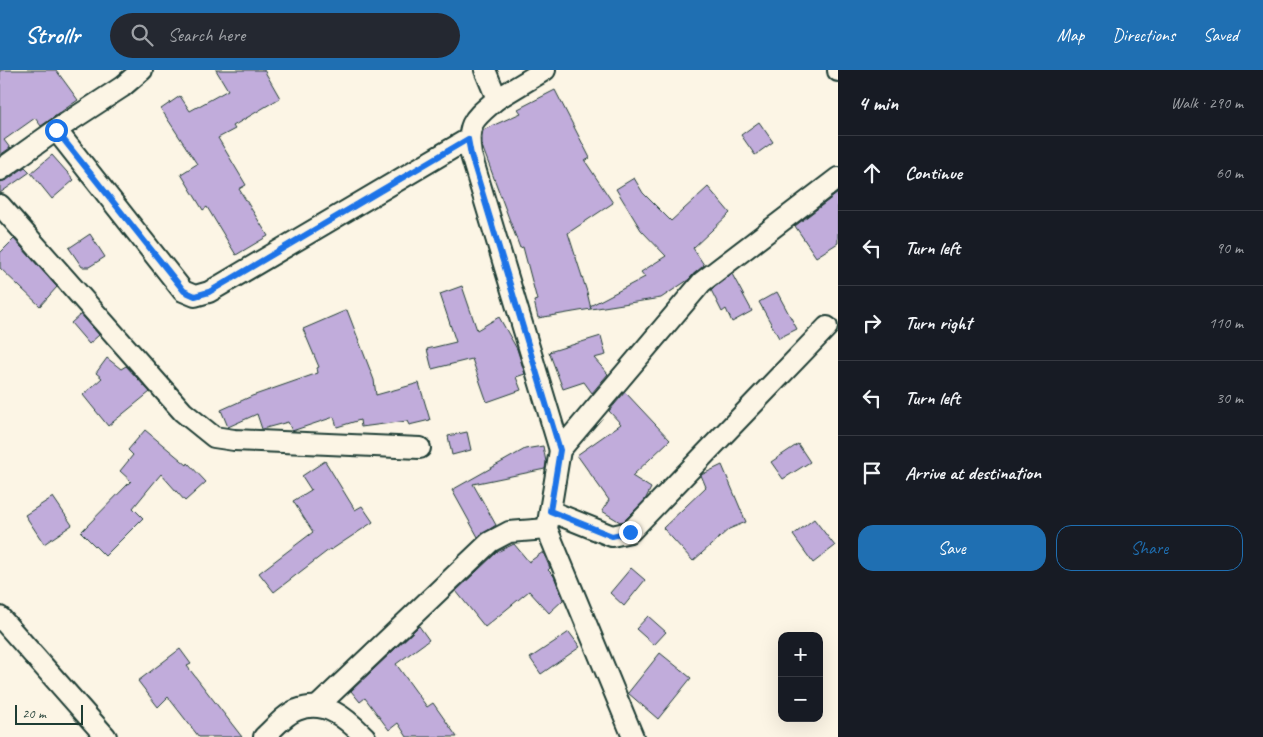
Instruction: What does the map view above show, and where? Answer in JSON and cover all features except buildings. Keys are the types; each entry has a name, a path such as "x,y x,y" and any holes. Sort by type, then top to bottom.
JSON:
{"street":[{"path":"0,170 56,130 122,88 142,70"},
{"path":"485,70 497,99"},
{"path":"544,70 497,99 473,120 468,139 471,155 560,450 549,520 633,737"},
{"path":"56,130 184,291 195,296 209,292 468,139"},
{"path":"560,450 702,282 838,178"},
{"path":"0,206 183,412 214,437 234,440 420,448"},
{"path":"264,737 296,710 319,705 490,542 509,532 549,520 612,536 630,532 827,327"},
{"path":"0,617 106,737"},
{"path":"319,705 346,718 364,737"}],"route":[{"path":"56,130 184,291 195,296 209,292 468,139 471,155 560,450 550,511 612,536 630,532"}]}
